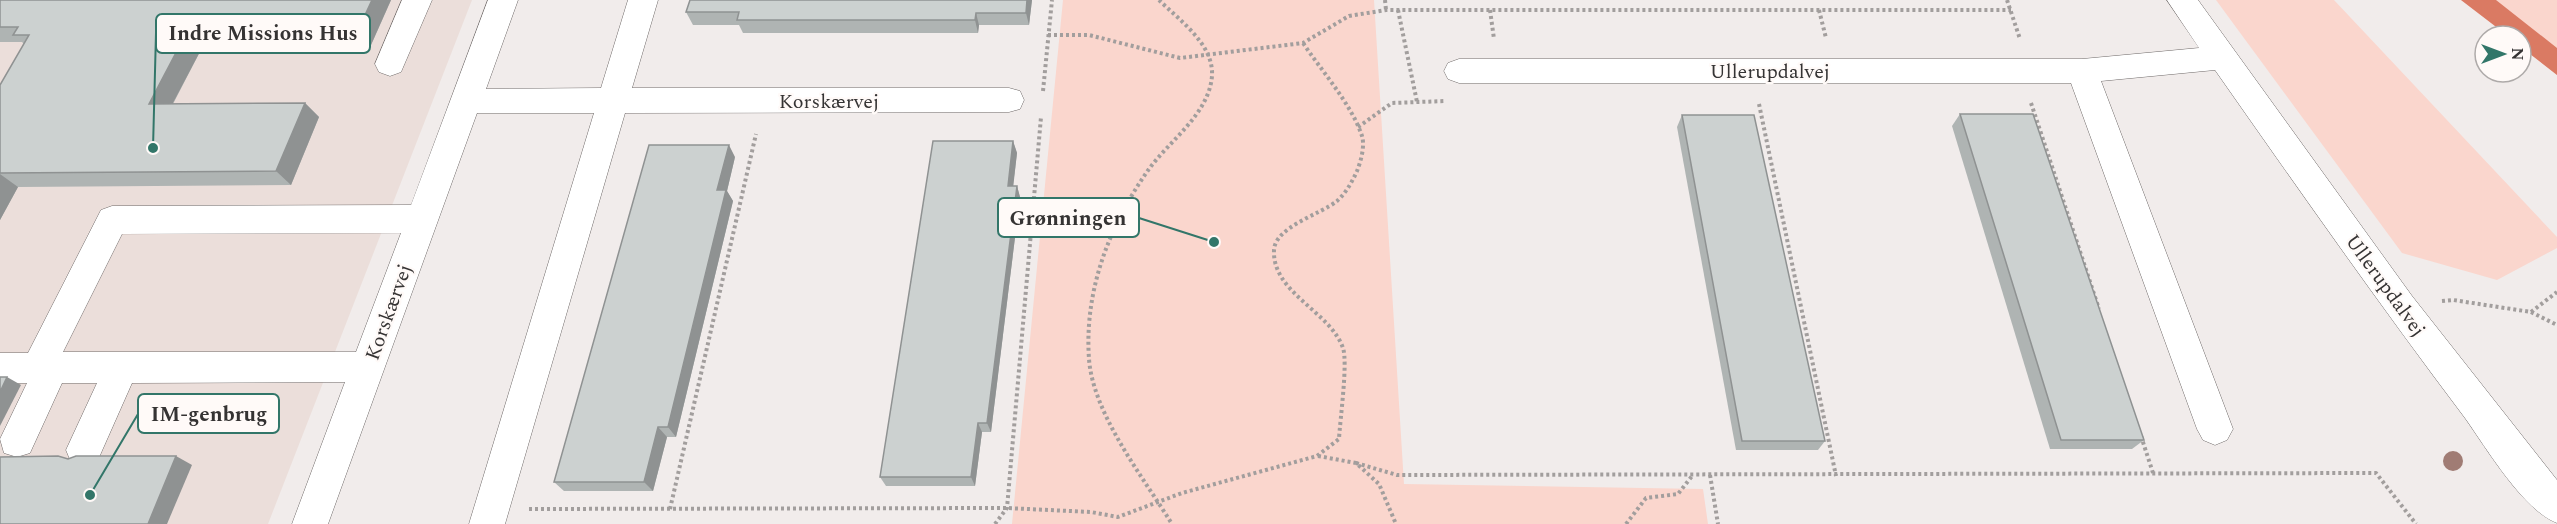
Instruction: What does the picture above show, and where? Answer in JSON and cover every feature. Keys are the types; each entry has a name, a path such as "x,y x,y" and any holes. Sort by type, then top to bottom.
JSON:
{"street":[{"path":"390,64 417,0"},
{"name":"Korskærvej","path":"310,524 503,0"},
{"path":"490,517 643,0"},
{"name":"Ullerupdalvej","path":"2182,0 2400,306 2528,474 2557,506"},
{"name":"Ullerupdalvej","path":"1459,70 2082,70 2223,57"},
{"path":"2082,70 2215,429"},
{"name":"Korskærvej","path":"466,101 1010,100"},
{"path":"17,441 45,368 112,220 423,219"},
{"path":"0,368 368,367"},
{"path":"84,450 122,368"}],"path":[{"path":"1043,95 1052,0"},
{"path":"1159,0 1205,48 1212,75 1203,105 1149,169 1104,249 1091,299 1089,360 1098,403 1172,524"},
{"path":"1385,0 1386,10"},
{"path":"2007,0 2026,70 2102,316"},
{"path":"1048,36 1089,36 1180,57 1208,56 1303,43 1349,16 1386,10 2011,10"},
{"path":"1398,10 1417,102"},
{"path":"490,517 670,509 1007,508 1091,512 1118,517 1182,492 1317,456 1339,439 1344,351 1336,332 1295,293 1278,272 1274,249 1279,235 1337,201 1350,186 1361,162 1363,138 1303,43"},
{"path":"1752,70 1836,476"},
{"path":"670,509 764,101"},
{"path":"1358,127 1392,103 1450,101"},
{"path":"995,524 1007,508 1042,106"},
{"path":"2531,312 2557,292"},
{"path":"2400,306 2453,300 2531,312 2557,325"},
{"path":"2138,428 2153,473"},
{"path":"1317,456 1396,475 1836,476 2376,473 2416,524"},
{"path":"1356,464 1379,484 1395,524"},
{"path":"1710,475 1718,524"},
{"path":"1626,524 1646,498 1678,494 1692,476"}],"shaded area":[{"path":"0,0 472,0 268,524 0,524"},
{"path":"1063,0 1374,0 1404,484 1703,489 1708,524 1012,524"},
{"path":"2216,0 2334,0 2557,237 2557,248 2497,280 2402,253"},
{"path":"2461,0 2557,0 2557,75 2533,56 2533,24 2492,24"},
{"path":"2461,0 2496,0 2526,24 2492,24"},
{"path":"2533,29 2557,48 2557,75 2533,56"}],"building":[{"path":"0,0 372,0 358,30 189,28 149,104 305,103 276,171 0,173 0,85 29,35 13,35 18,27 0,27"},
{"path":"690,0 1027,0 1026,13 976,13 975,20 737,20 739,12 686,12"},
{"path":"1960,114 2033,114 2144,440 2061,440"},
{"path":"1682,115 1754,115 1825,441 1742,441"},
{"path":"933,141 1013,141 1008,186 1017,186 987,423 978,423 971,477 880,477"},
{"path":"649,145 729,145 717,190 726,190 668,427 658,427 644,482 554,482"},
{"path":"0,377 7,377 0,392"},
{"path":"58,456 68,459 76,456 176,456 148,524 0,524 0,457"}],"place":[{"name":"Indre Missions Hus","path":"153,148"},
{"name":"Grønningen","path":"1214,242"},
{"name":"IM-genbrug","path":"90,495"}]}
